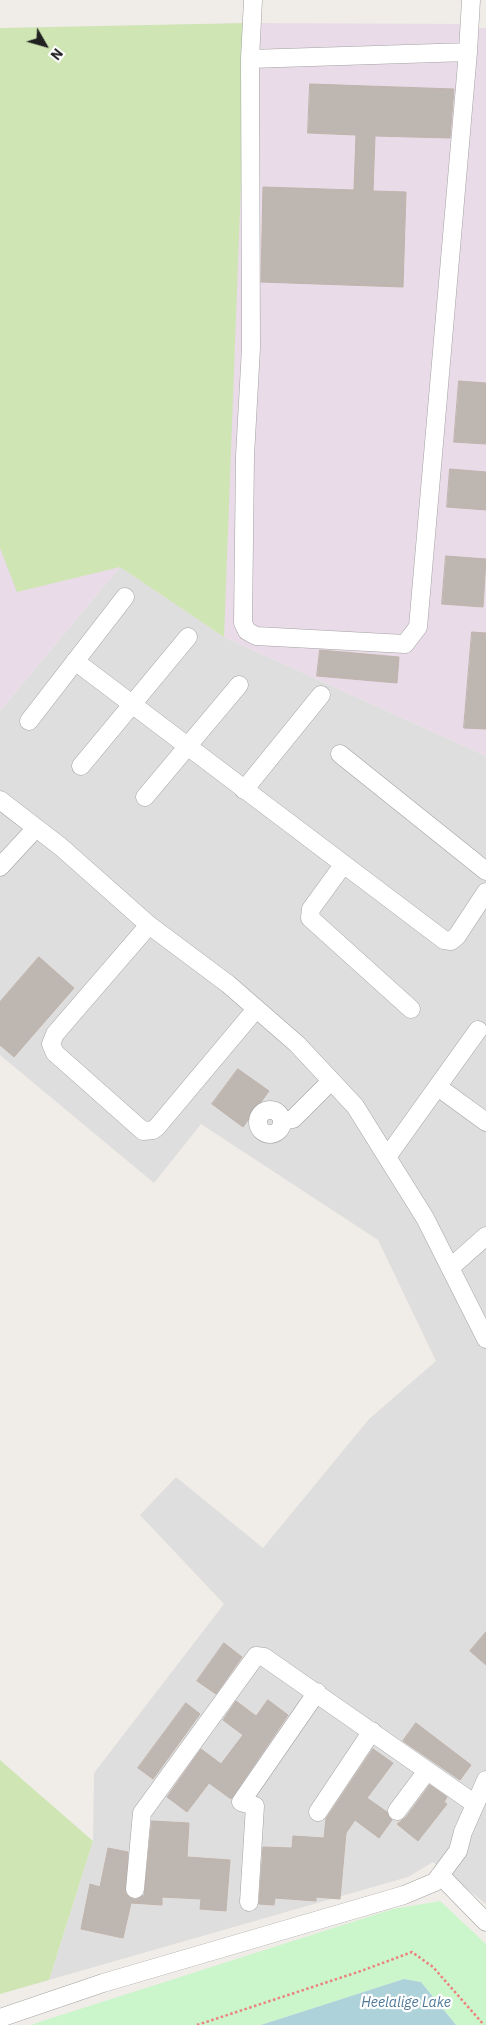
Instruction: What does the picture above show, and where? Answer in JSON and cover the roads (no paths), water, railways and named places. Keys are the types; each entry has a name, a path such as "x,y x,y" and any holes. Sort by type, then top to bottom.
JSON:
{"street":[{"path":"253,0 250,59 251,348 245,464 243,623 247,631 256,636 405,644 418,627 471,0"},
{"path":"250,59 468,52"},
{"path":"29,721 125,597"},
{"path":"80,766 188,637"},
{"path":"75,661 444,940 451,941 457,936 486,892"},
{"path":"145,797 239,686"},
{"path":"244,790 321,694"},
{"path":"340,754 486,871"},
{"path":"0,800 61,847 149,925 228,984 297,1044 355,1106 425,1218 485,1335"},
{"path":"0,867 36,828"},
{"path":"343,865 311,909 310,918 412,1009"},
{"path":"149,925 55,1034 50,1044 55,1053 143,1130 153,1130 157,1126 256,1009"},
{"path":"387,1157 478,1030"},
{"path":"282,1121 293,1119 331,1081"},
{"path":"438,1087 486,1122"},
{"path":"450,1268 486,1236"},
{"path":"135,1889 142,1813 256,1656 264,1657 317,1692 476,1804"},
{"path":"249,1902 255,1806 241,1802 317,1692"},
{"path":"318,1812 372,1731"},
{"path":"397,1811 427,1771"},
{"path":"0,2018 103,1983 404,1894 435,1882 458,1851 463,1832 486,1780"},
{"path":"440,1875 486,1922"}],"water":[{"name":"Heelalige Lake","path":"404,1979 421,1982 456,2025 261,2025"}]}
